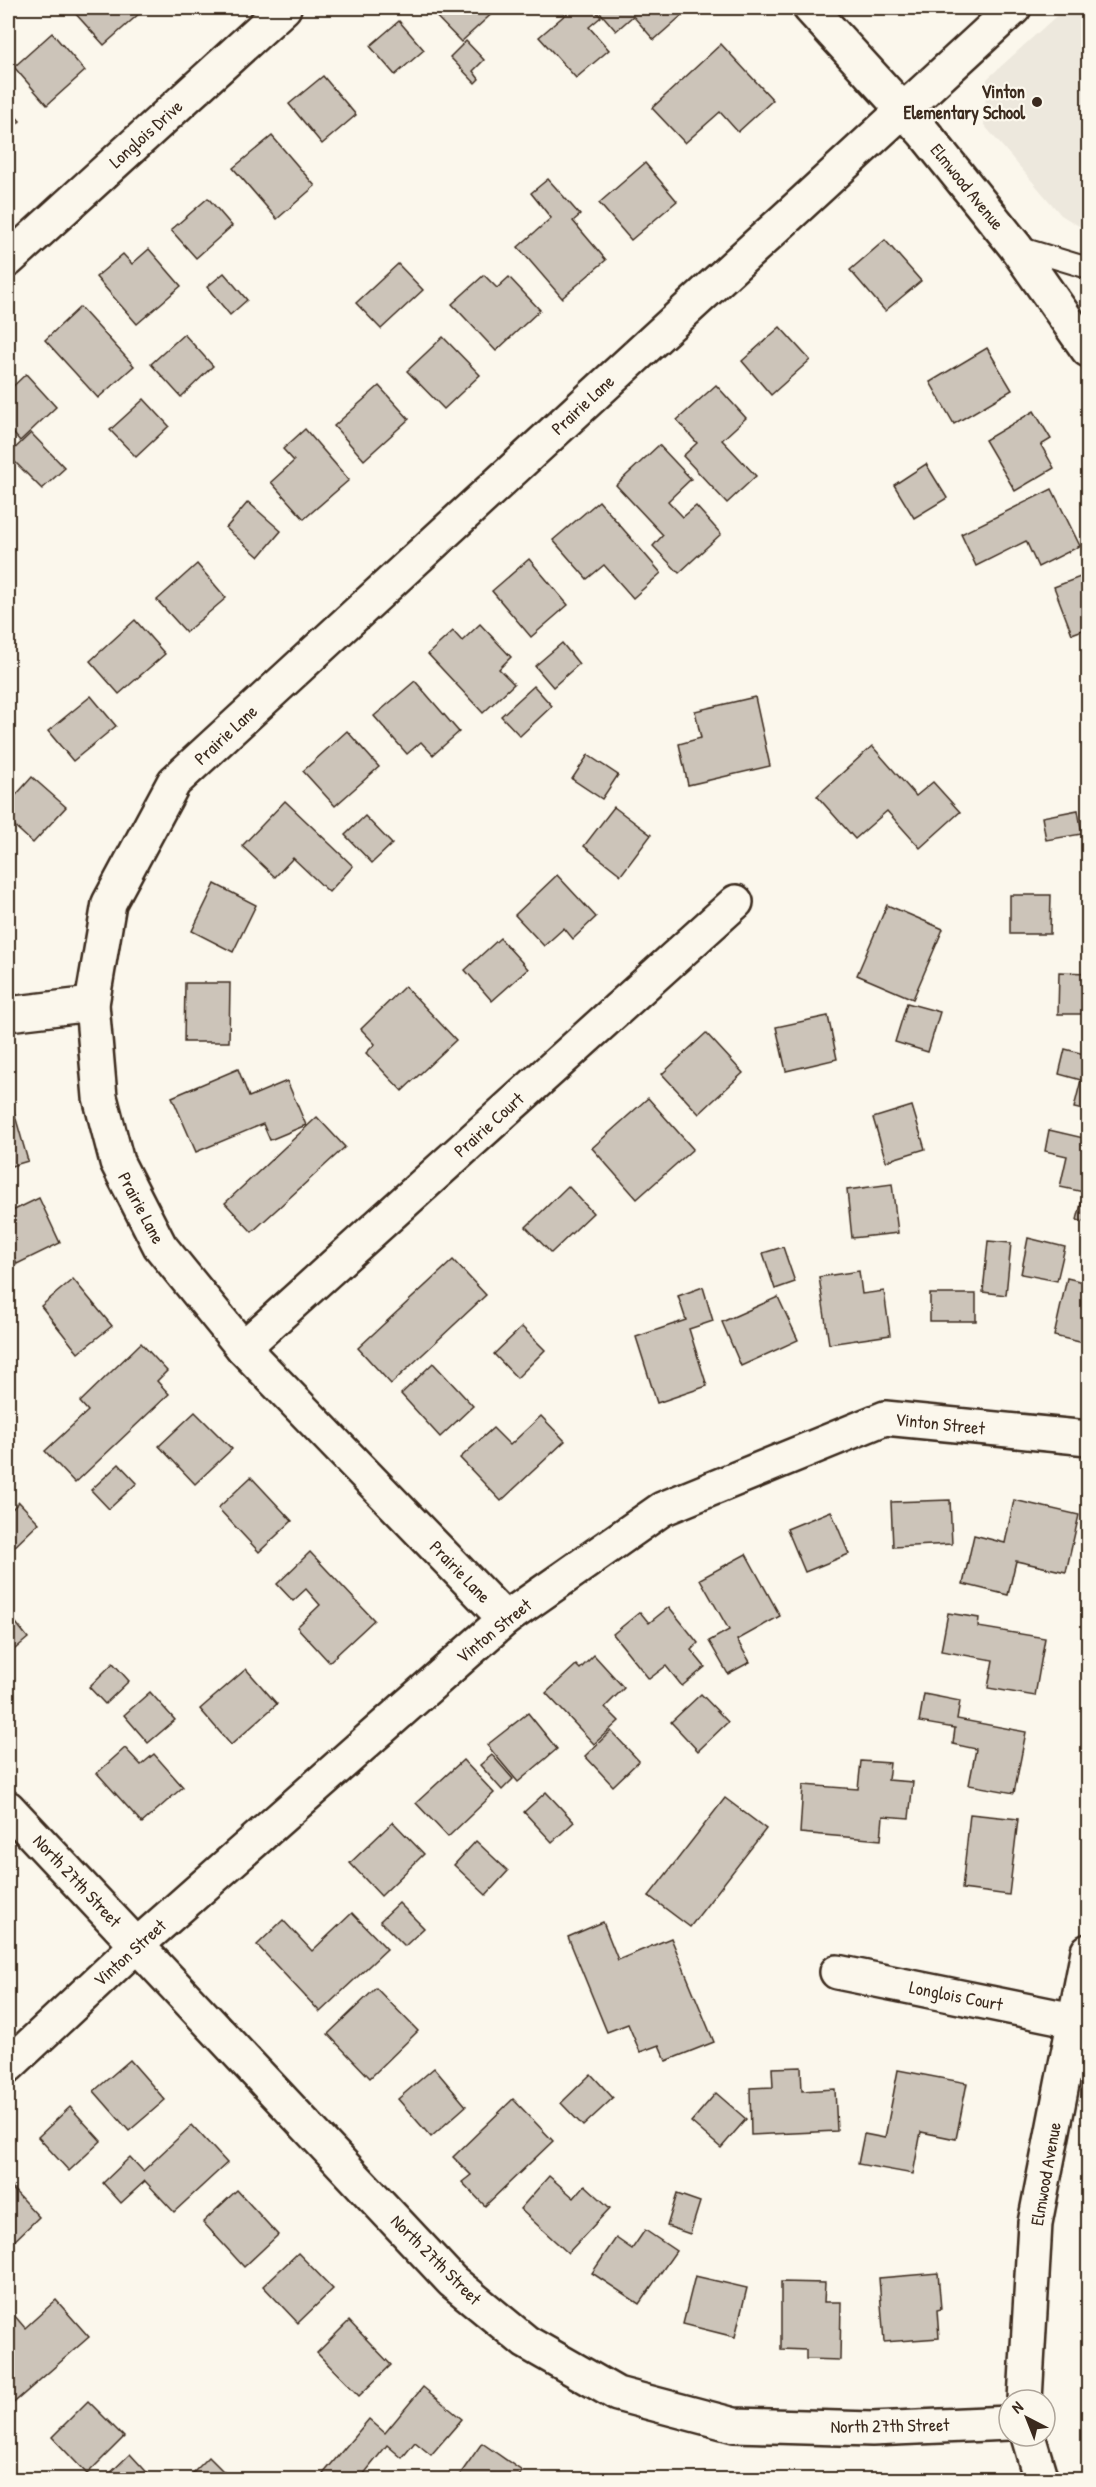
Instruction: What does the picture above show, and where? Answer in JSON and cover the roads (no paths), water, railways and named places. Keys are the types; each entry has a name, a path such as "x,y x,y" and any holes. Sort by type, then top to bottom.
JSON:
{"street":[{"name":"Longlois Drive","path":"8,260 284,8"},
{"name":"Elmwood Avenue","path":"810,8 904,108 1015,246 1089,350"},
{"name":"Prairie Lane","path":"505,1619 243,1348 160,1246 117,1162 100,1097 92,1004 109,903 174,782 1014,8"},
{"name":"Prairie Court","path":"243,1348 736,902"},
{"path":"8,1014 92,1004"},
{"name":"Vinton Street","path":"8,2066 137,1945 505,1619 662,1509 885,1418 1089,1438"},
{"name":"North 27th Street","path":"8,1808 452,2281 526,2342 617,2394 734,2425 872,2429 997,2424"},
{"name":"Elmwood Avenue","path":"1026,2388 1035,2223 1082,2022 1089,1951"},
{"name":"Longlois Court","path":"837,1972 1082,2022"},
{"path":"1032,2448 1041,2480"}],"lane":[{"path":"1015,246 1089,268"}],"place":[{"name":"Vinton Elementary School","path":"1037,102"}]}
